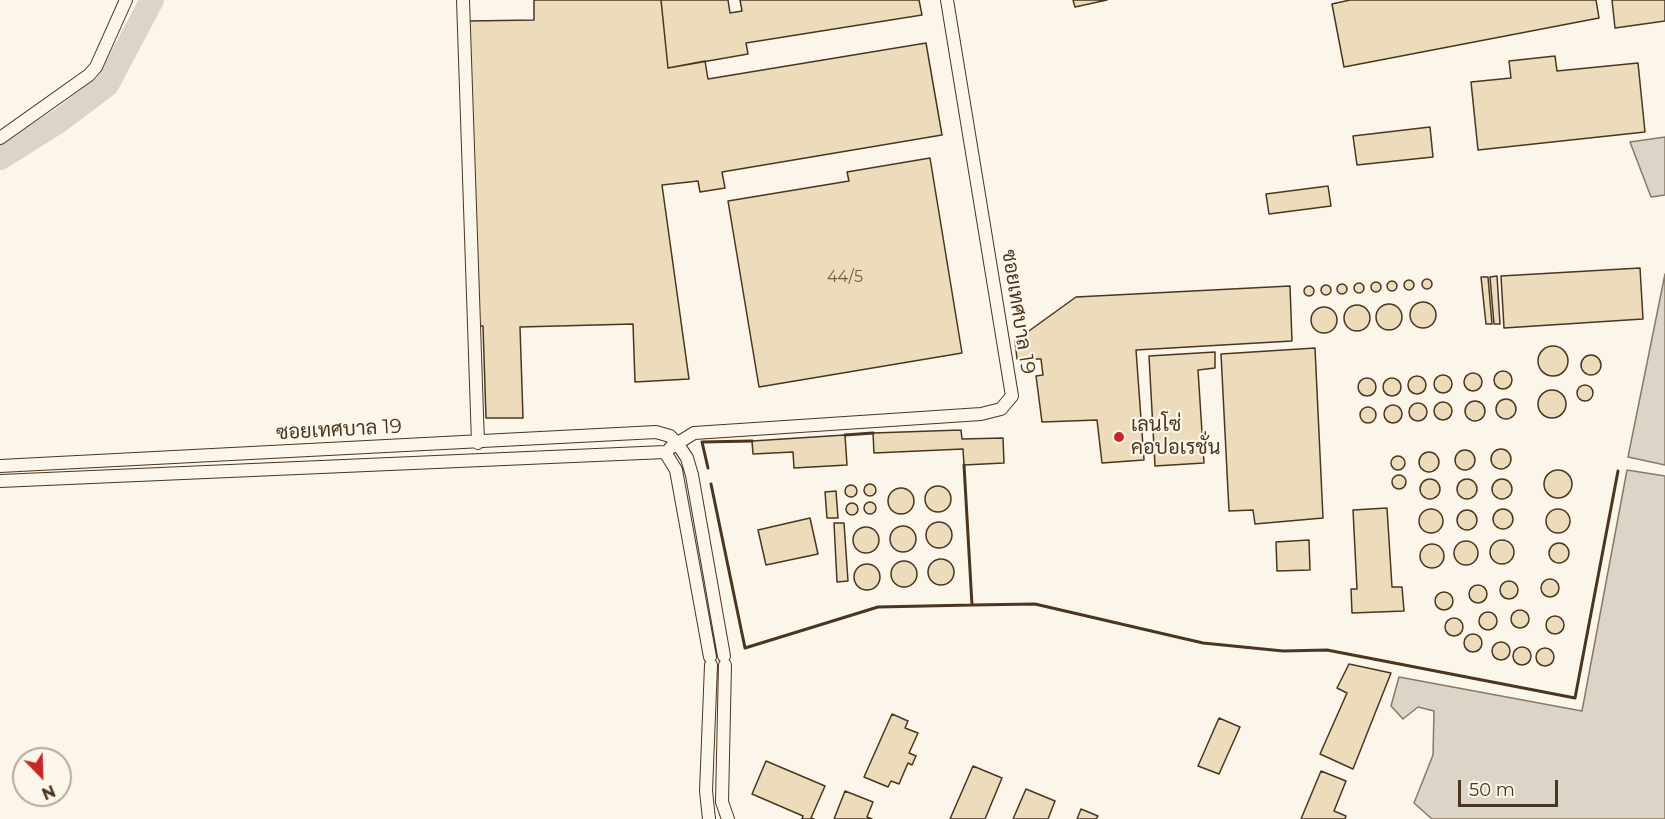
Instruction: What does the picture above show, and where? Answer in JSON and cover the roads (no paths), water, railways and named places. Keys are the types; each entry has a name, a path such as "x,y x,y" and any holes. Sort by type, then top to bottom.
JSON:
{"street":[{"path":"0,138 89,75 96,67 126,0"},
{"path":"463,0 478,443"},
{"name":"ซอยเทศบาล 19","path":"0,481 665,452 694,433 981,414 1001,409 1012,396 947,0"},
{"name":"ซอยเทศบาล 19","path":"0,466 656,432 670,436 676,443"},
{"path":"676,443 687,458 695,484 724,660 722,802 728,819"},
{"path":"665,452 676,470 710,661 706,791 710,819"}],"waterway":[{"path":"0,158 59,121 107,85 152,0"}],"place":[{"name":"เลนโซ่ คอปอเรชั่น","path":"1119,437"}]}
